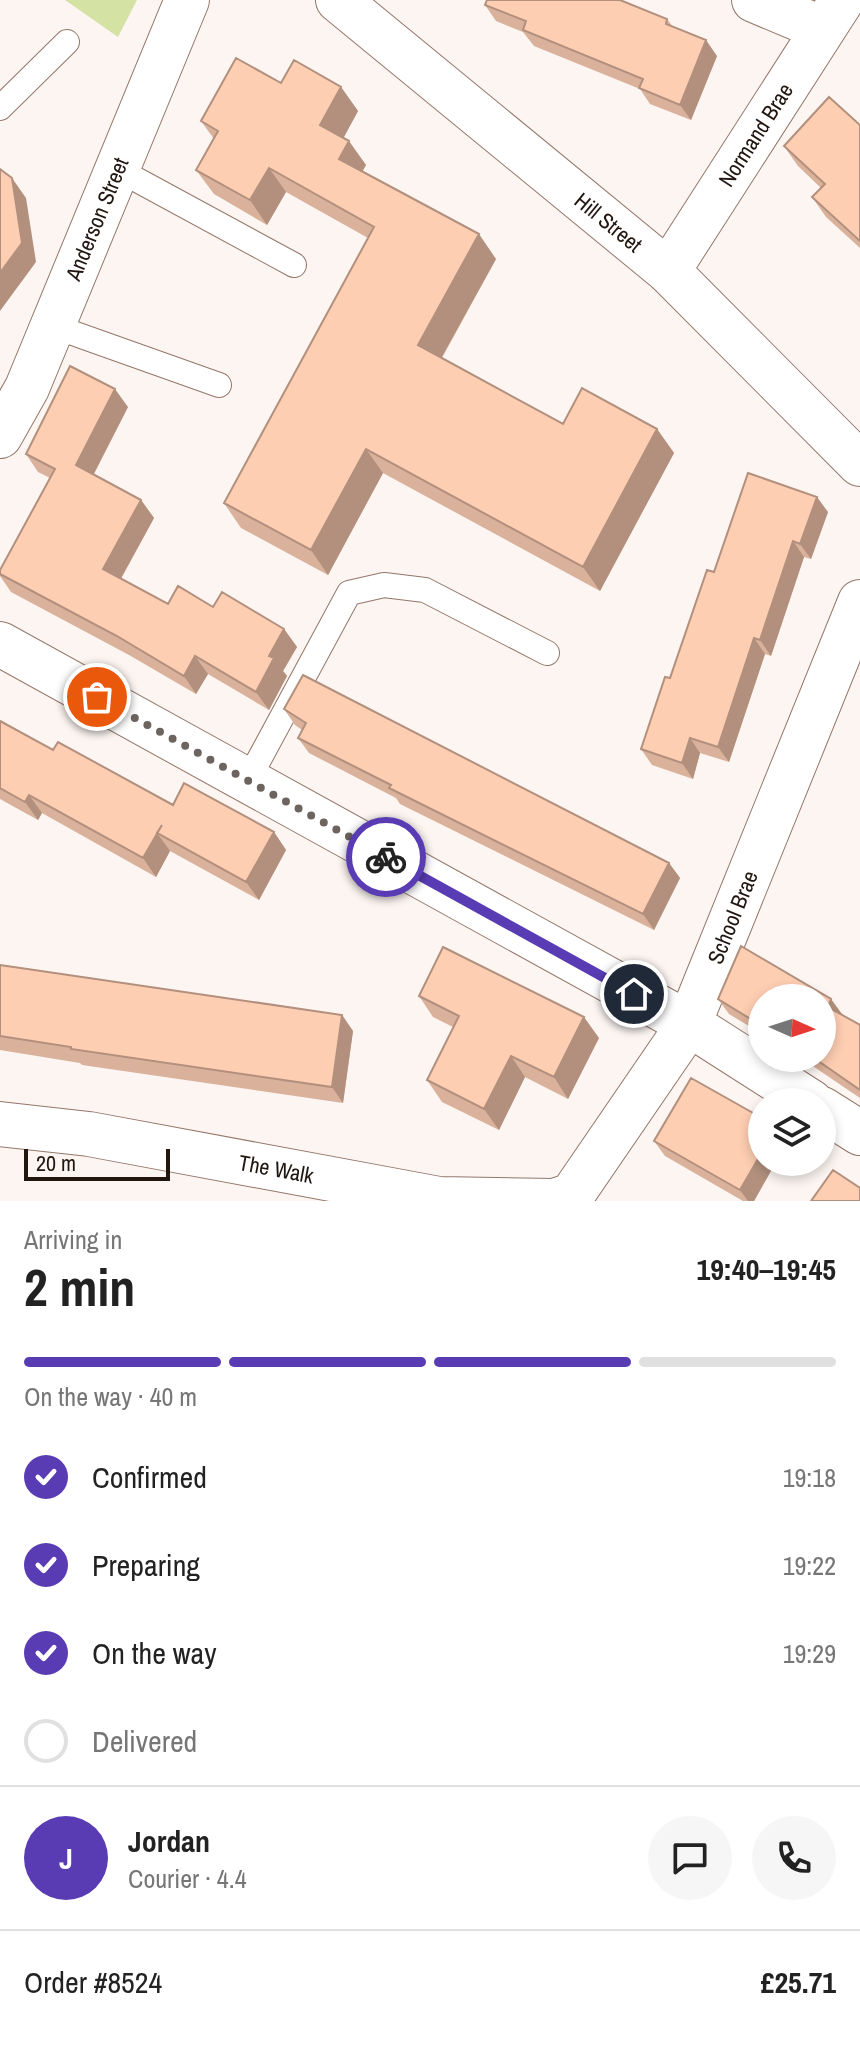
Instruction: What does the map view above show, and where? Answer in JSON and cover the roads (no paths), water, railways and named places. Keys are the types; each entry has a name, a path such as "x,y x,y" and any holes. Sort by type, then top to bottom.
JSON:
{"street":[{"name":"Anderson Street","path":"0,436 14,380 53,326 187,0"},
{"name":"Hill Street","path":"338,0 668,271 860,464"},
{"path":"754,0 832,14"},
{"name":"Normand Brae","path":"668,271 832,14"},
{"name":"School Brae","path":"554,1201 572,1195 689,1024 859,609"},
{"path":"0,644 689,1024 789,1088"},
{"path":"836,1118 860,1133"},
{"name":"The Walk","path":"0,1124 89,1134 439,1199 554,1201"}],"lane":[{"path":"0,108 67,42"},
{"path":"117,169 294,265"},
{"path":"53,326 219,385"},
{"path":"248,780 349,593 384,585 425,590 547,653"}]}
